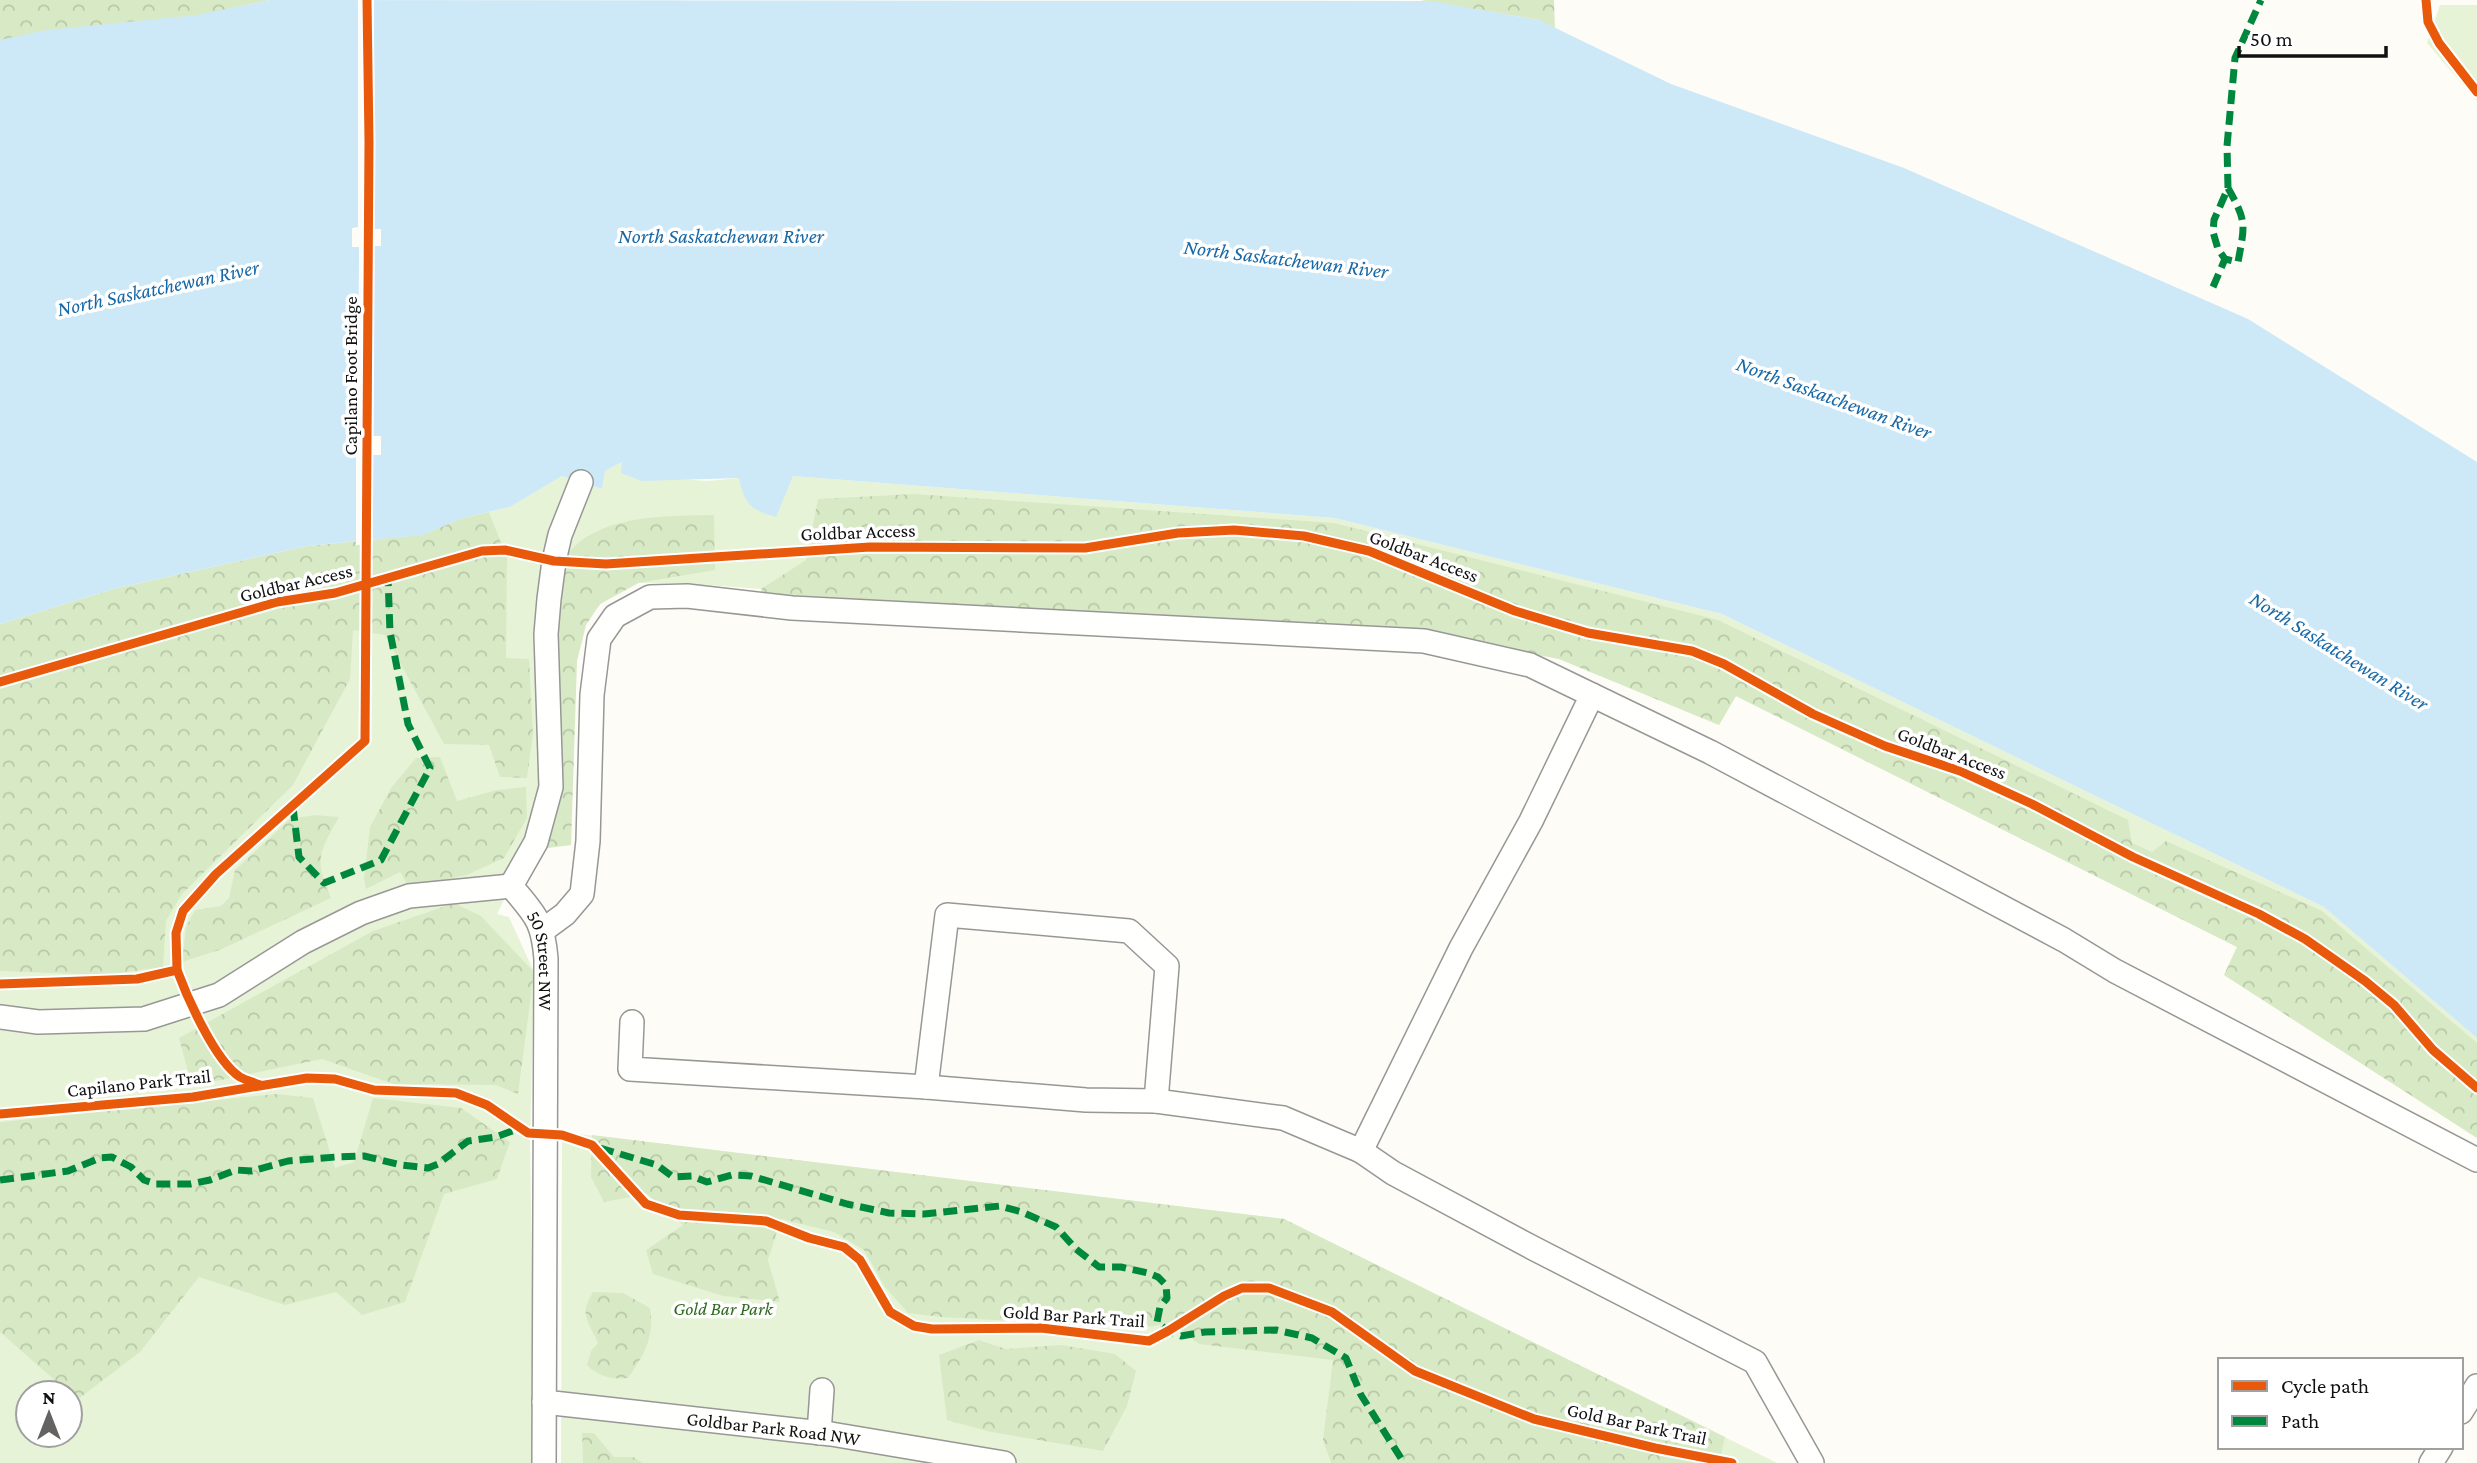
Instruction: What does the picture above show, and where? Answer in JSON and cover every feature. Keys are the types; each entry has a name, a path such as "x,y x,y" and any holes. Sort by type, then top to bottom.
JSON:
{"street":[{"path":"0,1017 38,1022 144,1019 219,995 303,942 361,913 409,897 511,886 536,842 551,786 546,634 549,599 560,535 581,482"},
{"path":"542,931 565,914 582,894 588,841 592,695 599,639 615,616 650,597 687,596 805,609 1424,641 1530,666 1710,752 2064,940 2115,971 2477,1160"},
{"path":"1361,1151 1461,948 1531,821 1592,695"},
{"name":"50 Street NW","path":"511,886 539,920 546,959 544,1463"},
{"path":"926,1087 947,915 1129,931 1167,966 1156,1101"},
{"path":"632,1022 631,1069 1086,1100 1156,1101 1283,1118 1361,1151 1393,1172 1533,1248 1755,1362 1812,1463"},
{"path":"2463,1409 2477,1386"},
{"path":"819,1433 822,1390"},
{"name":"Goldbar Park Road NW","path":"544,1402 819,1433 1004,1463"}],"green space":[{"path":"0,0 270,0 197,16 0,41"},
{"path":"1420,0 1554,0 1555,29 1539,20"},
{"path":"2440,5 2477,5 2477,101 2427,43"},
{"path":"622,462 679,479 707,481 739,478 775,517 793,476 1335,518 1722,614 2324,907 2477,1038 2477,1138 2224,975 2237,947 1736,696 1719,725 1559,659 1421,632 762,593 761,589 680,583 639,583 600,604 563,644 564,814 538,864 511,886 497,914 509,917 534,972 530,1145 535,1463 0,1463 0,625 510,507 562,476 602,489 605,471"},
{"path":"914,494 1334,523 1718,620 2128,820 2132,843 2152,852 2166,841 2322,911 2477,1043 2477,1138 2224,975 2237,947 1736,696 1719,725 1559,659 1421,632 762,593 761,589 806,560 818,499"},
{"path":"489,512 507,558 506,658 529,659 533,734 527,778 500,777 489,745 444,744 385,635 353,630 350,679 293,785 182,894 166,921 163,967 105,975 0,971 0,624 113,589 307,546 422,535 463,518"},
{"path":"714,515 715,570 638,583 600,604 586,625 577,661 571,845 540,849 556,576 573,548 603,529 639,519"},
{"path":"440,757 457,801 497,790 526,787 527,818 504,858 467,875 409,887 400,872 366,889 364,878 370,827 391,788 416,758"},
{"path":"315,815 339,817 321,857 322,874 331,898 222,949 182,962 186,927 195,910 221,906 229,898 235,870 290,819"},
{"path":"454,903 481,916 534,972 518,1094 496,1085 393,1084 322,1059 192,1086 179,1038 373,931"},
{"path":"276,1094 313,1098 335,1168 354,1162 373,1098 461,1108 510,1142 497,1179 444,1194 405,1302 362,1315 336,1292 285,1305 199,1277 140,1352 84,1395 84,1379 53,1379 0,1332 0,1122"},
{"name":"Gold Bar Park","path":"562,1132 1284,1219 1777,1463 561,1463"},
{"path":"592,1135 1284,1219 1725,1437 1719,1463 1331,1463 1323,1440 1333,1360 1199,1344 1170,1323 1143,1328 908,1313 885,1287 864,1250 834,1232 781,1219 768,1260 780,1302 723,1296 653,1274 646,1250 683,1225 647,1194 604,1202 591,1177"},
{"path":"593,1292 623,1293 650,1308 651,1328 647,1345 628,1378 606,1376 587,1365 591,1351 598,1343 586,1318 586,1307"},
{"path":"979,1340 1006,1349 1061,1345 1115,1354 1136,1371 1127,1406 1103,1451 991,1432 947,1420 939,1355"},
{"path":"582,1433 594,1433 614,1457 633,1457 643,1463 583,1463"}],"water":[{"name":"North Saskatchewan River","path":"270,0 1430,1 1539,20 1671,84 1904,168 2248,319 2477,462 2477,1038 2324,907 1722,614 1335,518 793,476 776,517 760,512 750,505 743,494 739,478 642,481 621,473 622,462 605,471 602,489 562,476 510,507 463,518 422,535 307,546 113,589 0,624 0,40 47,30 197,15"}],"pier":[{"path":"358,0 374,0 371,229 381,229 381,246 374,246 373,436 381,436 381,455 373,455 373,544 356,545 356,457 350,456 350,435 358,434 359,247 352,247 352,228 358,227"}],"marked path":[{"path":"2228,188 2243,224 2238,262 2225,259 2218,249 2213,232 2214,220 2228,188 2227,146 2235,58 2261,0"},
{"path":"2213,287 2225,259"},
{"path":"293,807 299,857 324,883 381,860 430,768 408,724 390,632 388,578"},
{"path":"0,1180 68,1171 100,1158 112,1157 131,1167 144,1180 156,1184 190,1184 236,1170 252,1171 288,1161 336,1157 364,1156 428,1168 438,1164 468,1141 496,1137 520,1128"},
{"path":"600,1148 657,1165 673,1177 692,1176 707,1182 732,1175 751,1176 847,1204 889,1213 924,1214 1000,1206 1022,1212 1056,1227 1076,1249 1099,1267 1121,1267 1158,1277 1166,1285 1167,1298 1160,1307 1157,1322 1168,1331 1181,1336 1205,1332 1276,1330 1312,1338 1346,1358 1361,1395 1404,1463"}],"cycle path":[{"name":"Capilano Foot Bridge","path":"0,984 137,979 177,970 176,933 183,911 216,874 365,741 369,142 367,0"},
{"path":"2426,0 2428,22 2439,43 2477,92"},
{"name":"Goldbar Access","path":"0,682 277,602 335,593 482,551 505,550 554,561 606,564 870,547 1085,548 1178,533 1234,530 1304,536 1369,551 1515,611 1588,633 1692,651 1724,664 1813,714 1885,746 1960,771 2032,804 2133,857 2259,914 2305,939 2394,1005 2433,1050 2477,1088"},
{"name":"Capilano Park Trail","path":"177,970 195,1012 221,1057 240,1077 260,1085"},
{"name":"Capilano Park Trail","path":"0,1114 193,1097 307,1078 335,1079 374,1090 456,1093 487,1105 528,1133 562,1135 592,1145 646,1204 679,1215 766,1221 809,1238 844,1247 860,1260 890,1312 914,1326 932,1329 1041,1328 1149,1341 1242,1288 1269,1288 1332,1312 1415,1371 1534,1419 1732,1463"}]}
